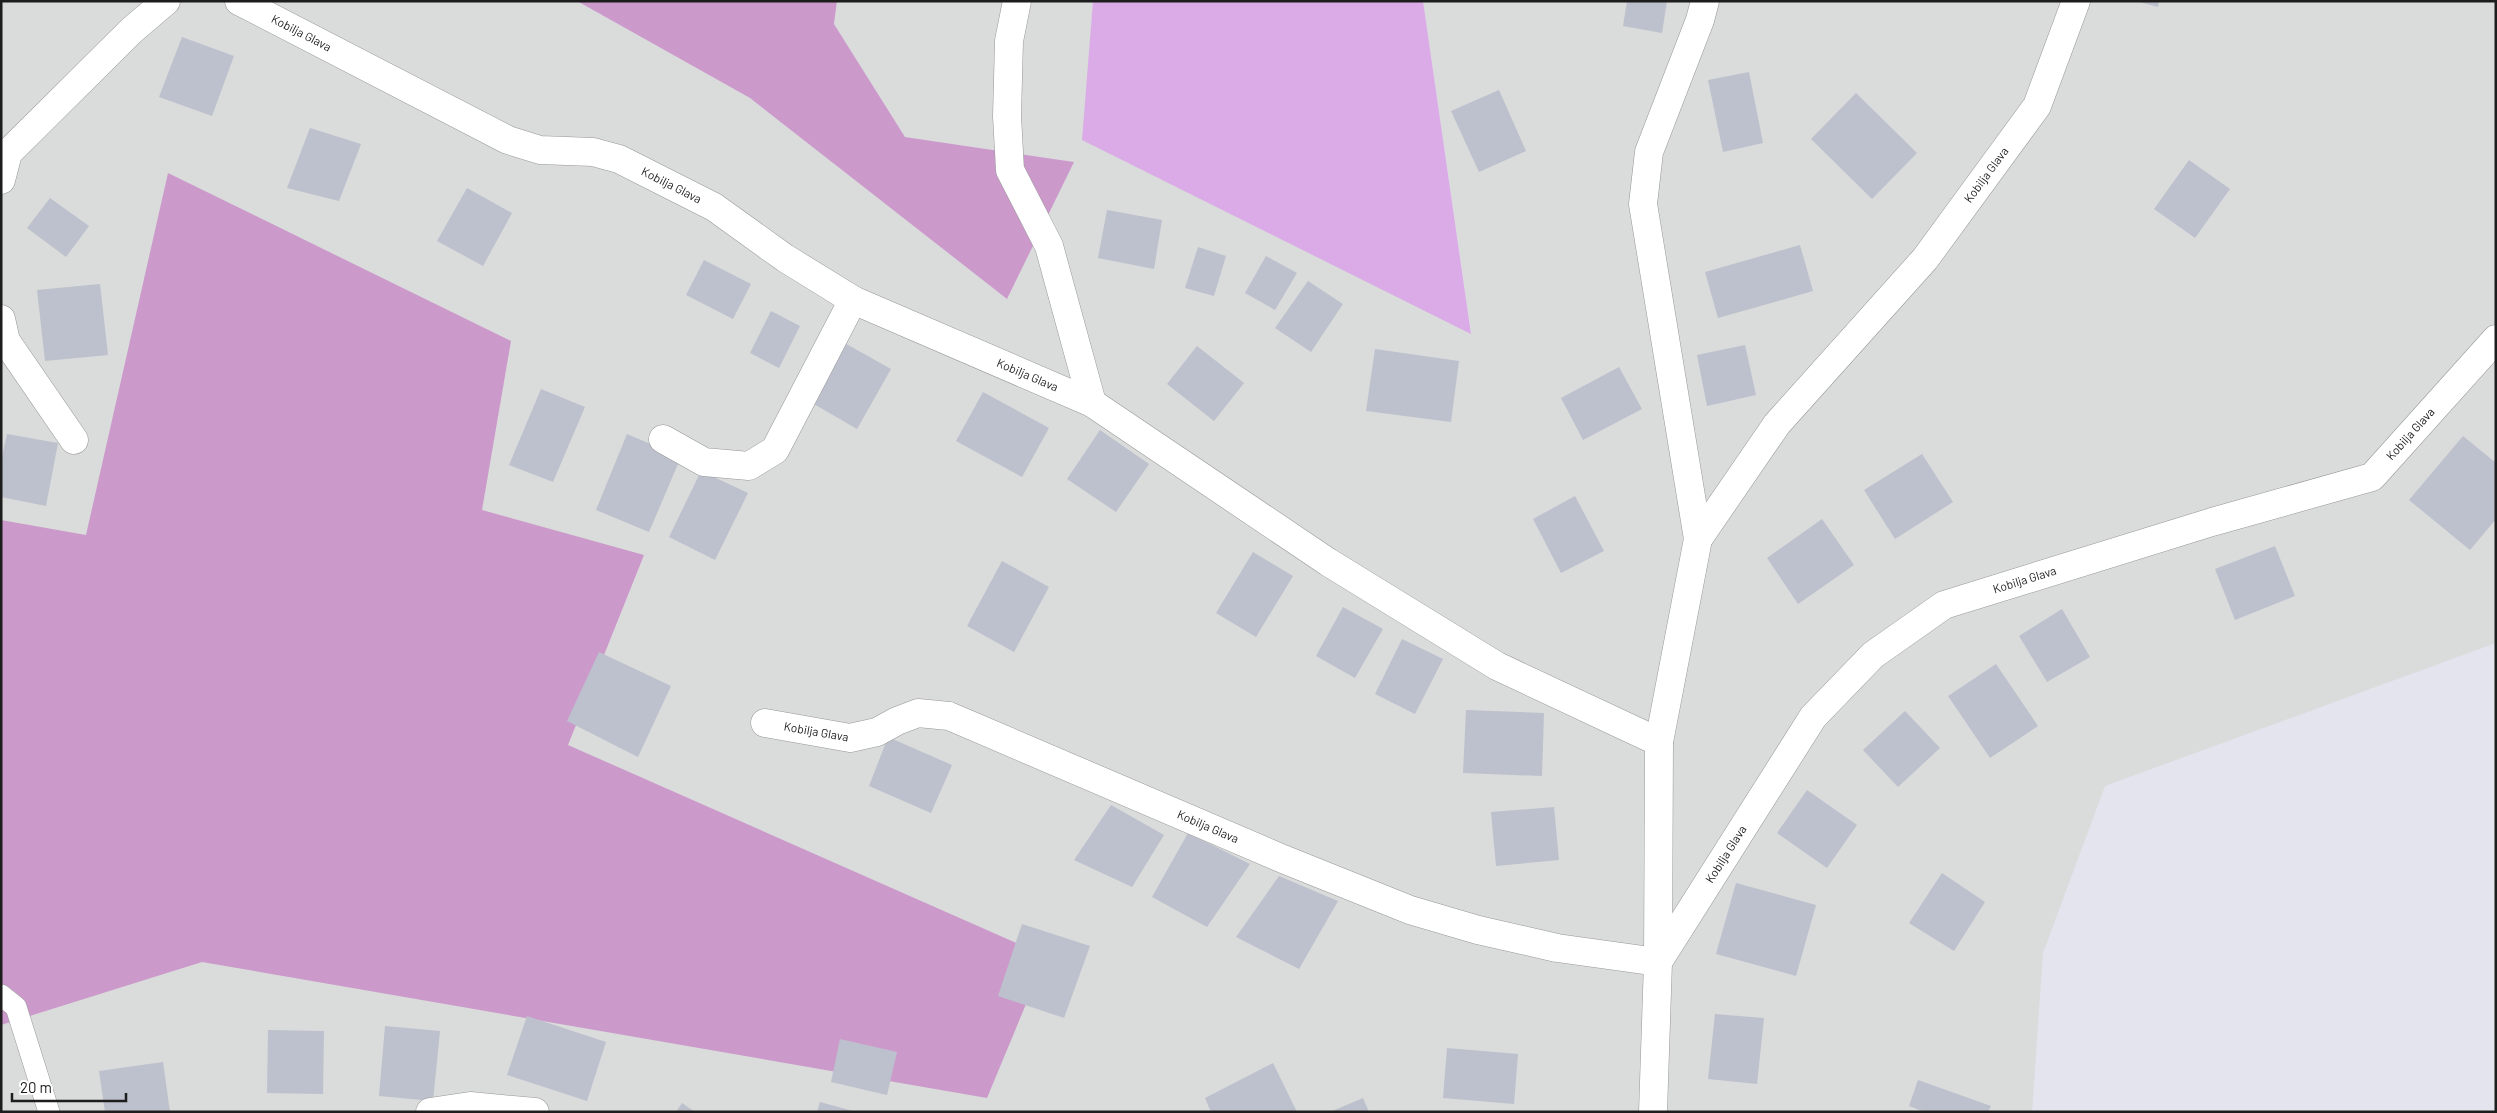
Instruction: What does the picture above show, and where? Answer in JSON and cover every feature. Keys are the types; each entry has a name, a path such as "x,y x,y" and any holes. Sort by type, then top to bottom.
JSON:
{"street":[{"path":"1,180 8,153 132,30 166,1"},
{"name":"Kobilja Glava","path":"239,1 508,140 540,150 593,152 619,159 714,207 785,258 853,300 1092,403 1328,562 1497,666 1659,742"},
{"path":"1017,1 1008,41 1007,116 1010,170 1049,246 1092,403"},
{"name":"Kobilja Glava","path":"1653,1112 1658,962 1659,742 1698,539 1643,204 1649,152 1700,20 1704,1"},
{"name":"Kobilja Glava","path":"1698,539 1777,424 1925,259 2037,106 2076,1"},
{"path":"663,439 704,462 749,466 774,450 853,300"},
{"path":"1,319 6,341 74,440"},
{"name":"Kobilja Glava","path":"1658,962 1813,717 1873,655 1944,605 2212,522 2372,477 2496,339"},
{"name":"Kobilja Glava","path":"765,723 850,738 877,732 918,713 949,716 1283,859 1410,910 1478,930 1557,948 1658,962"},
{"path":"430,1112 470,1106 535,1112"}],"lane":[{"path":"1,995 16,1007 49,1112"}],"shaded area":[{"path":"1,1 577,1 750,98 1007,299 1073,162 905,137 834,24 837,1 1093,1 1083,140 1471,333 1423,1 2496,1 2496,643 2105,786 2043,953 2032,1112 1,1112"},
{"path":"577,1 837,1 834,24 905,137 1074,162 1007,299 750,98"},
{"path":"1093,1 1423,1 1471,334 1082,140"},
{"path":"168,173 511,341 482,510 644,555 568,745 1046,956 987,1098 202,962 1,1025 1,520 86,535"}],"building":[{"path":"1627,1 1667,1 1662,33 1623,26"},
{"path":"2136,1 2159,1 2158,7"},
{"path":"182,37 234,56 212,116 159,97"},
{"path":"1749,72 1763,143 1723,152 1708,80"},
{"path":"1499,90 1526,151 1479,172 1451,111"},
{"path":"1856,93 1917,153 1872,199 1811,139"},
{"path":"310,128 361,144 339,201 287,188"},
{"path":"2189,160 2230,189 2195,238 2154,209"},
{"path":"467,188 512,213 483,266 437,241"},
{"path":"50,198 89,226 66,257 27,228"},
{"path":"1107,210 1162,220 1154,269 1098,258"},
{"path":"1800,245 1813,291 1718,318 1705,272"},
{"path":"1198,247 1226,256 1214,296 1185,288"},
{"path":"1266,256 1297,273 1275,310 1245,293"},
{"path":"704,260 751,284 733,319 686,295"},
{"path":"1308,281 1343,304 1311,352 1275,328"},
{"path":"100,284 108,355 45,361 37,290"},
{"path":"771,311 800,326 779,368 750,353"},
{"path":"841,341 891,369 857,429 807,400"},
{"path":"1745,345 1756,395 1707,406 1697,355"},
{"path":"1197,346 1244,383 1214,421 1167,384"},
{"path":"1375,349 1459,361 1451,422 1366,411"},
{"path":"1619,367 1642,409 1583,440 1561,398"},
{"path":"541,389 585,407 553,482 509,465"},
{"path":"983,392 1049,428 1022,477 956,441"},
{"path":"1100,430 1149,464 1116,512 1067,479"},
{"path":"7,434 58,443 46,506 1,497 1,462"},
{"path":"627,434 681,457 649,532 596,510"},
{"path":"2463,436 2496,463 2496,519 2470,550 2409,500"},
{"path":"1922,454 1953,502 1895,539 1864,490"},
{"path":"701,471 748,493 715,560 669,537"},
{"path":"1575,496 1604,551 1561,573 1533,519"},
{"path":"1822,519 1854,565 1798,604 1767,558"},
{"path":"2275,546 2295,596 2235,620 2215,569"},
{"path":"1253,552 1293,576 1256,637 1216,613"},
{"path":"1002,561 1049,587 1014,652 967,626"},
{"path":"1343,607 1383,629 1355,678 1316,656"},
{"path":"2062,609 2090,657 2047,682 2019,636"},
{"path":"1402,639 1443,659 1415,714 1375,694"},
{"path":"599,652 671,686 638,757 567,721"},
{"path":"1996,664 2038,726 1990,758 1948,696"},
{"path":"1466,710 1544,713 1542,776 1463,773"},
{"path":"1905,711 1940,748 1898,787 1863,750"},
{"path":"888,737 952,765 931,813 869,786"},
{"path":"1807,790 1857,825 1827,868 1777,833"},
{"path":"1111,805 1164,835 1132,887 1074,860"},
{"path":"1554,807 1559,860 1496,866 1491,812"},
{"path":"1188,833 1250,864 1207,927 1152,897"},
{"path":"1942,873 1985,902 1954,951 1909,923"},
{"path":"1279,876 1338,901 1299,969 1236,937"},
{"path":"1736,883 1816,905 1796,976 1716,954"},
{"path":"1022,924 1090,946 1064,1018 998,996"},
{"path":"1715,1014 1764,1018 1757,1084 1708,1079"},
{"path":"527,1016 606,1042 587,1101 507,1075"},
{"path":"385,1026 440,1031 433,1101 379,1096"},
{"path":"268,1030 324,1031 323,1094 267,1093"},
{"path":"840,1039 897,1052 887,1095 831,1082"},
{"path":"1447,1048 1518,1054 1514,1104 1443,1098"},
{"path":"163,1062 170,1112 105,1112 99,1071"},
{"path":"1273,1063 1297,1112 1211,1112 1205,1098"},
{"path":"1918,1080 1991,1106 1988,1112 1925,1112 1909,1106"},
{"path":"1363,1098 1369,1112 1330,1112"},
{"path":"820,1102 853,1111 853,1112 817,1112"},
{"path":"682,1103 695,1112 676,1112"}]}
